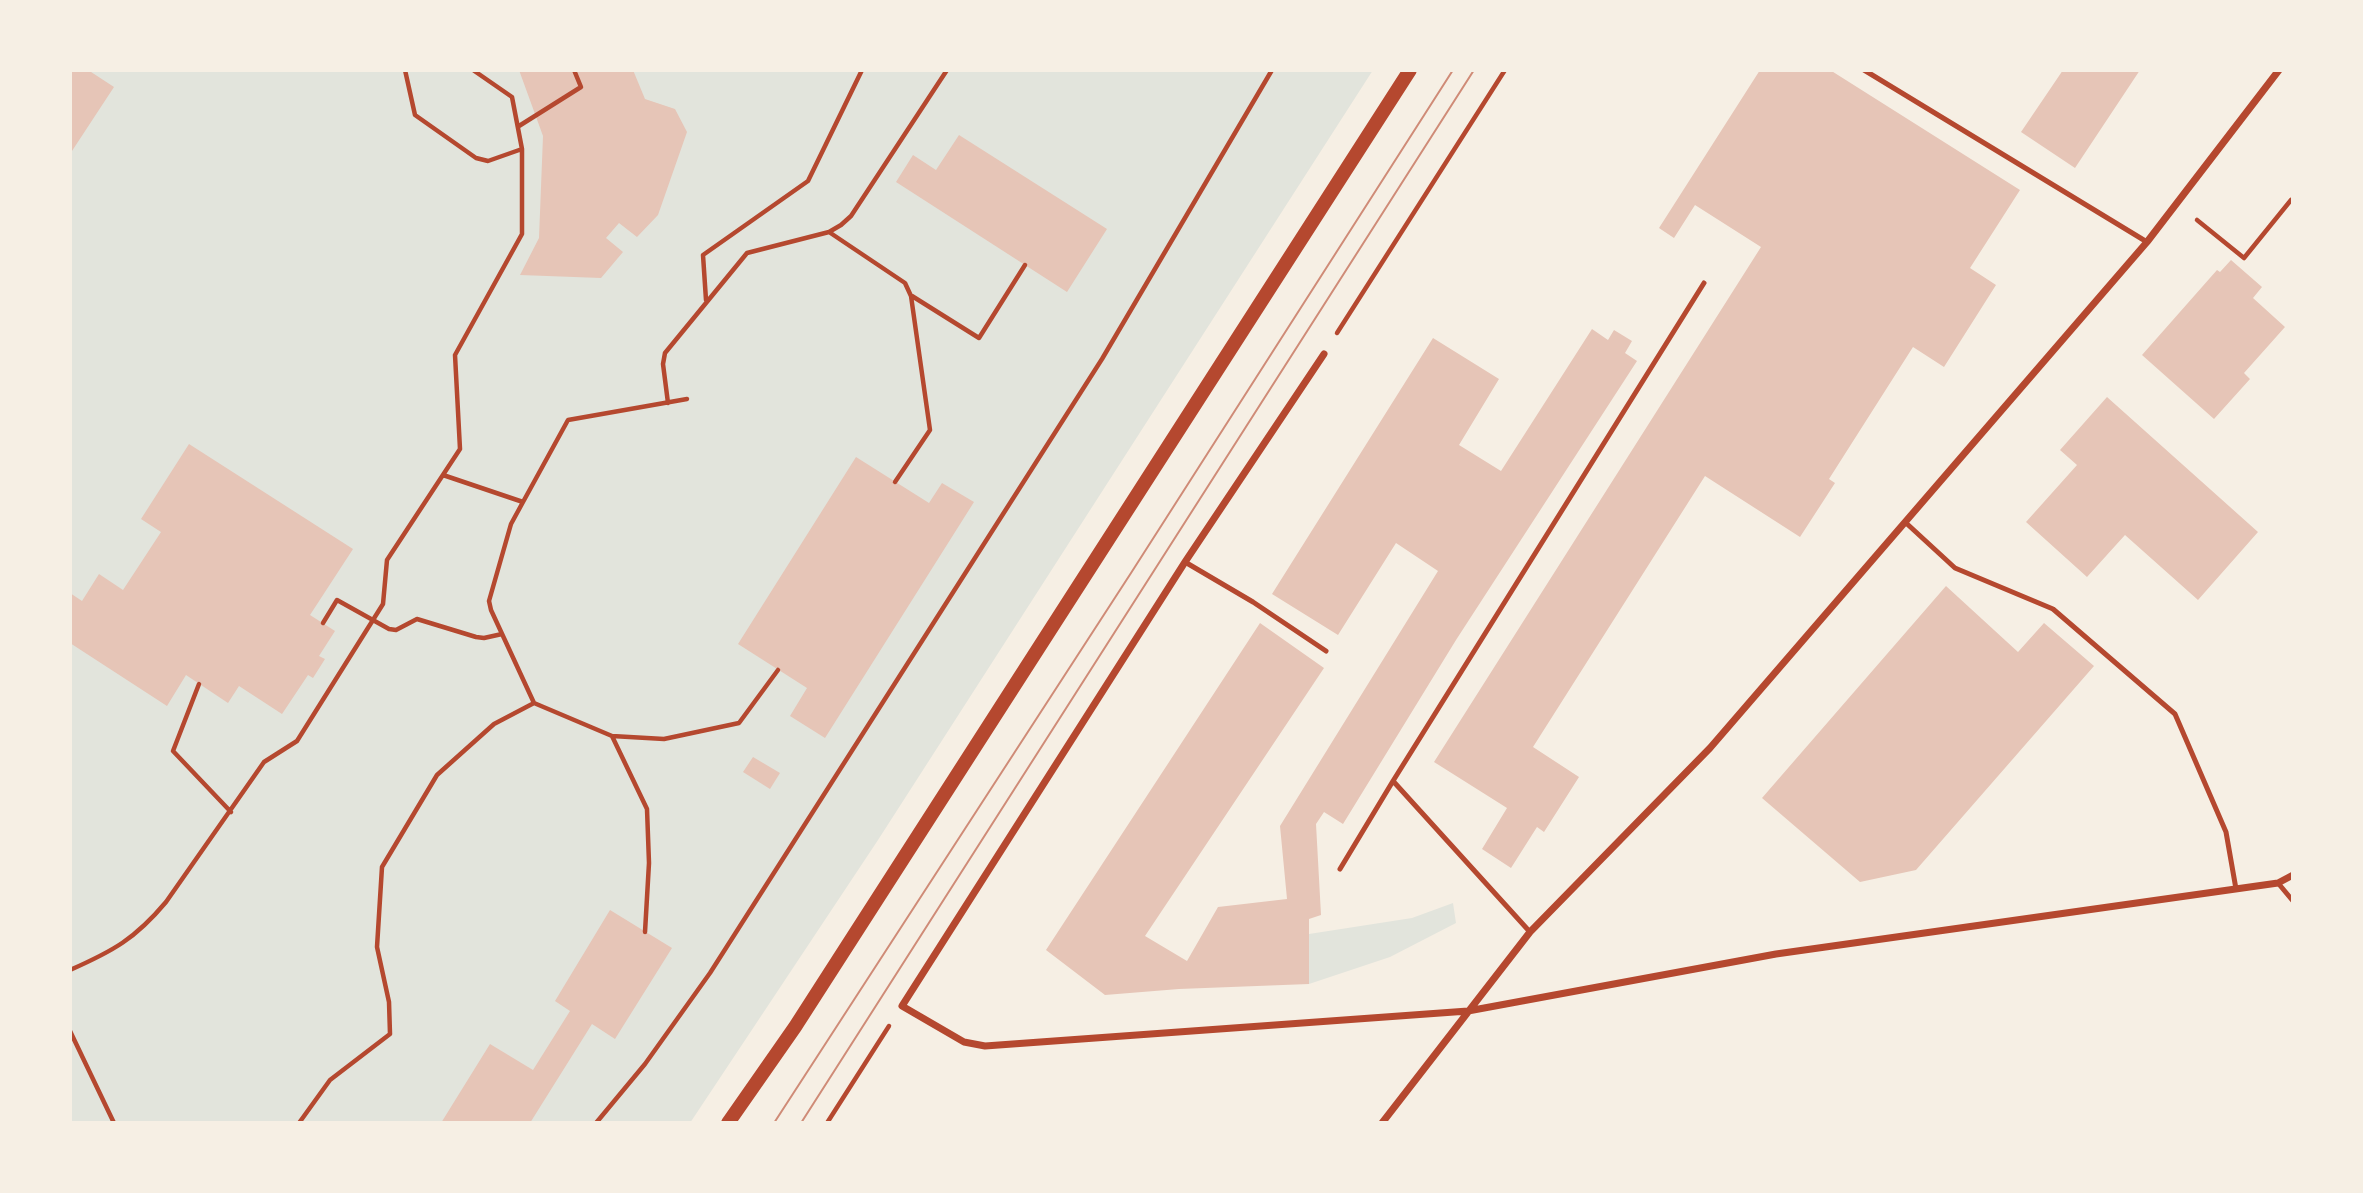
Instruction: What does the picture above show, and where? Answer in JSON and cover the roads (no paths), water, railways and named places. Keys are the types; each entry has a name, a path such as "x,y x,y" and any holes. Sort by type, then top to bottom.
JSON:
{"main road":[{"path":"728,1123 795,1027 1410,70"}],"street":[{"path":"1382,1123 1530,933 1710,748 2147,242 2279,70"},
{"path":"1324,354 1185,562 902,1006 964,1042 985,1046 1468,1011 1776,954 2278,883 2293,875"}],"lane":[{"path":"1864,70 2147,242"},
{"path":"1340,869 1704,282"},
{"path":"1905,522 1955,568 2053,609 2175,713 2226,832 2236,889"},
{"path":"1185,562 1253,602 1326,651"},
{"path":"1393,781 1530,933"},
{"path":"2278,883 2293,901"}],"tram line":[{"path":"774,1123 1453,70"},
{"path":"801,1123 1474,70"}]}
